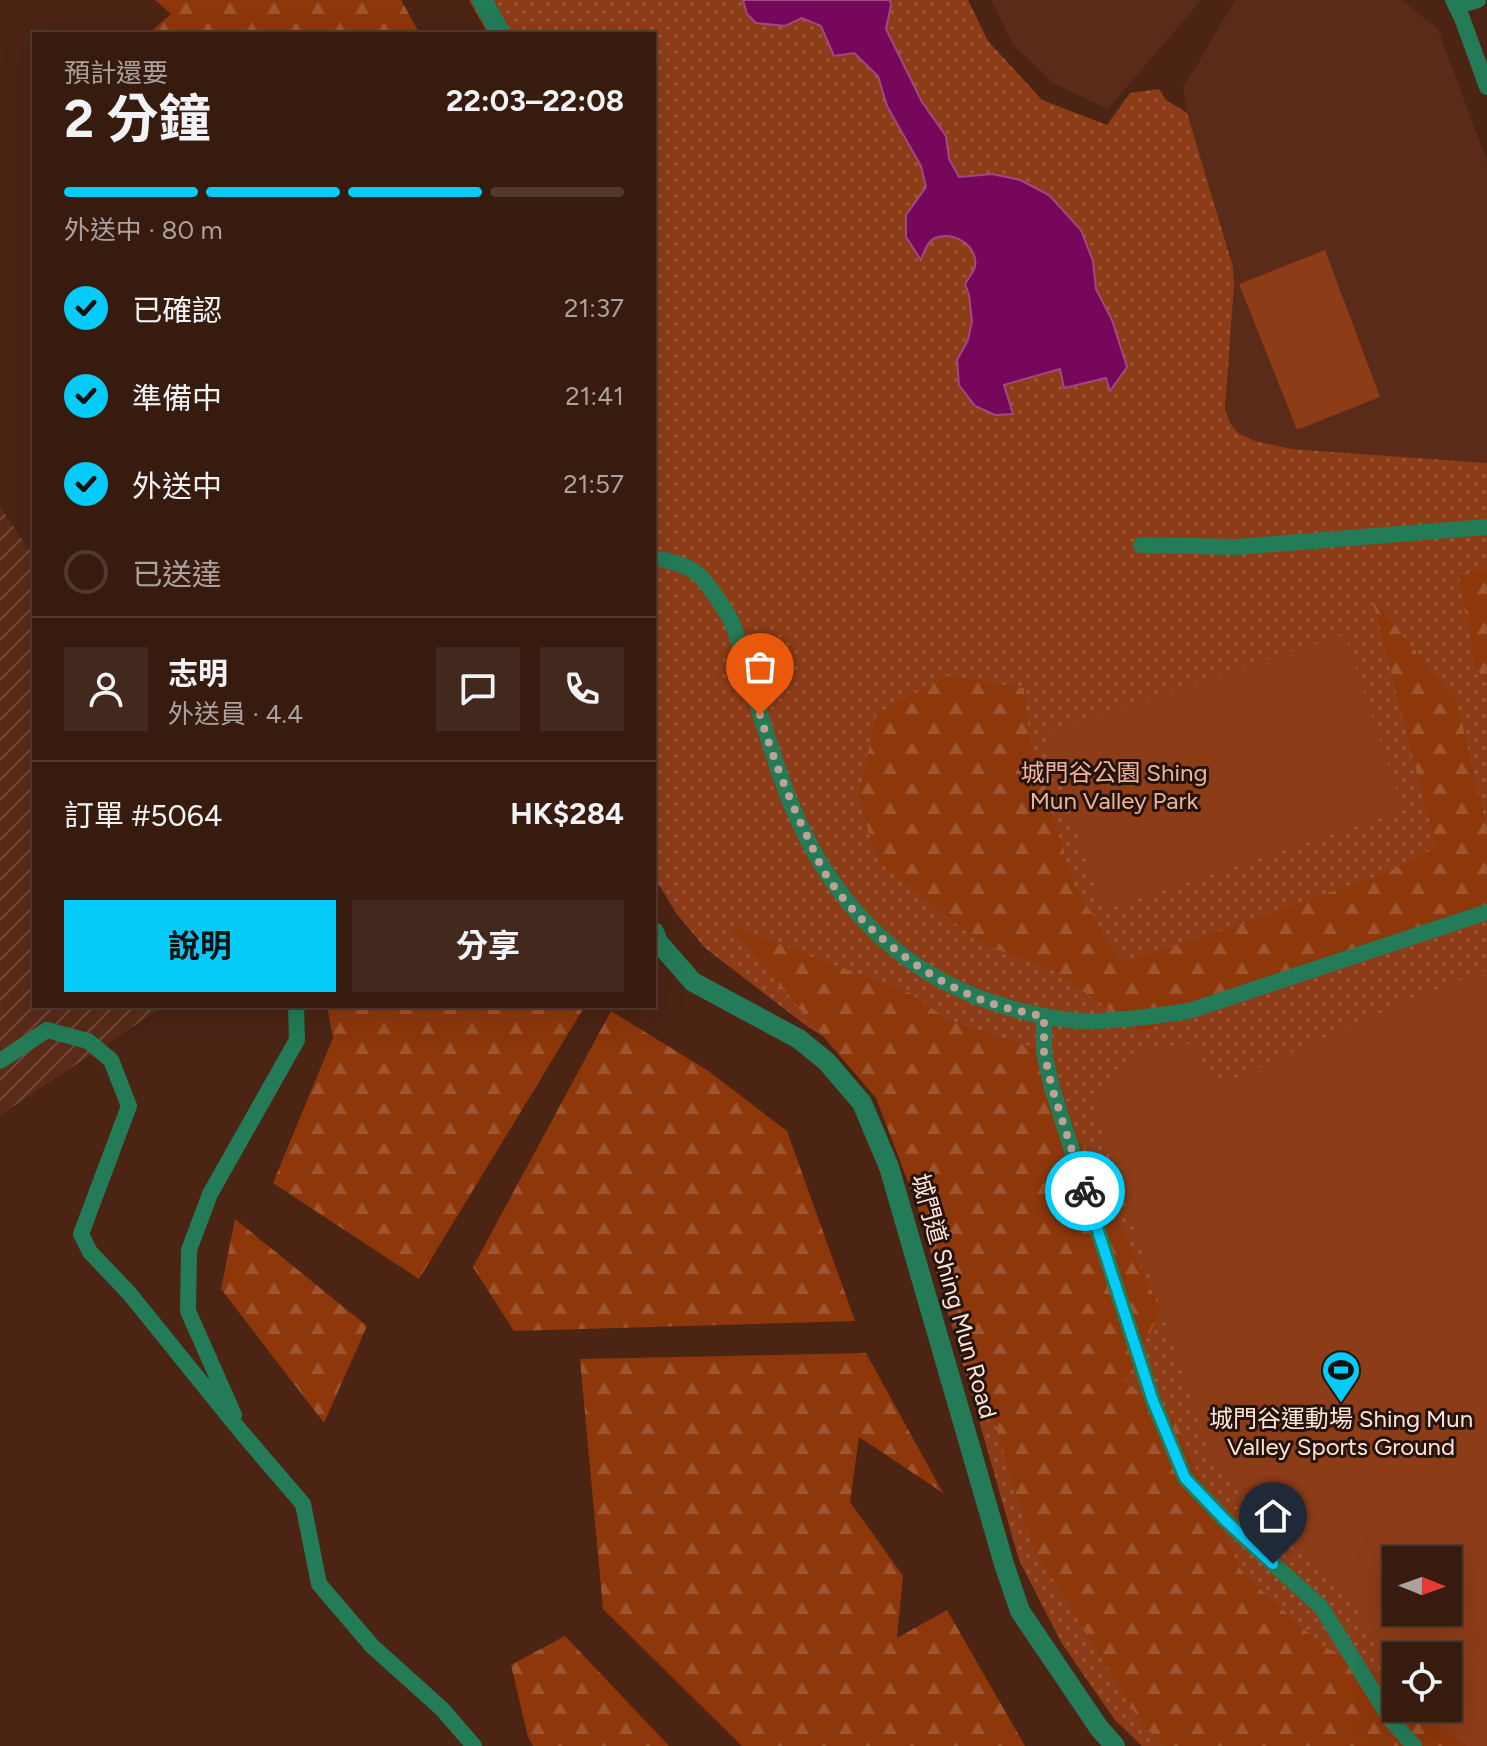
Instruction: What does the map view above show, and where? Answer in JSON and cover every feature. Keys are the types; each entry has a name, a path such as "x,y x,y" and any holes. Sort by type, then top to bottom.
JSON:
{"street":[{"path":"482,0 500,32"},
{"name":"城門道 Shing Mun Road","path":"656,937 693,982 799,1039 827,1062 862,1103 889,1167 1020,1611 1099,1728 1115,1746"}],"lane":[{"path":"1478,0 1455,3 1487,87"},
{"path":"1141,545 1237,547 1487,527"},
{"path":"656,559 673,562 697,573 732,622 769,744 792,807 825,873 857,914 899,953 942,981 990,1003 1044,1017 1084,1021 1142,1018 1189,1011 1487,912"},
{"path":"243,1434 188,1311 189,1250 210,1194 297,1040 296,1008"},
{"path":"1044,1017 1044,1052 1052,1088 1153,1401 1185,1478 1226,1521 1321,1607 1391,1720 1414,1746"},
{"path":"0,1061 47,1030 88,1041 111,1060 129,1106 81,1234 90,1252 129,1293 303,1504 319,1584 372,1646 442,1709 474,1746"}],"shaded area":[{"path":"743,0 890,0 886,29 922,102 946,136 949,159 959,177 992,174 1020,180 1049,195 1081,230 1093,261 1096,289 1112,320 1127,367 1110,391 1106,378 1064,388 1060,369 1004,385 1013,414 995,415 975,406 959,385 957,360 968,340 972,321 965,284 975,267 973,252 957,238 942,236 930,242 921,260 906,237 906,215 926,187 921,166 887,106 878,76 854,53 834,56 821,26 802,18 785,26 756,23 747,14"},
{"path":"991,0 1201,0 1108,109 1053,83 1013,45"},
{"path":"1235,0 1402,0 1438,29 1487,162 1487,463 1292,449 1255,441 1238,433 1230,423 1225,409 1233,267 1187,113 1183,86"},
{"path":"0,506 32,554 32,1008 161,1008 0,1115"}],"green space":[{"path":"155,0 401,0 419,32 150,32 171,14"},
{"name":"城門谷公園 Shing Mun Valley Park","path":"469,0 968,0 988,41 1042,100 1107,125 1130,93 1159,89 1166,100 1187,113 1233,267 1225,409 1238,433 1255,441 1292,449 1487,463 1487,1746 1142,1746 1114,1719 1061,1642 1019,1560 887,1100 855,1056 808,1027 705,948 676,913 656,880 656,32 487,32"},
{"path":"1325,250 1380,397 1297,430 1239,284"},
{"path":"1487,569 1487,682 1475,667 1459,574"},
{"path":"1372,598 1457,702 1487,828 1487,914 1140,1032 1058,973 979,942 878,862 858,797 877,713 948,676 1024,688 1030,741 1075,887 1122,962 1237,926 1395,869 1436,848"},
{"path":"1345,634 1404,811 1103,910 1045,733"},
{"path":"728,925 912,994 946,1019 1044,1052 1074,1126 1161,1311 1124,1382 1172,1415 1242,1572 1321,1645 1382,1676 1382,1722 1461,1722 1487,1746 1165,1746 1142,1724 1031,1545 977,1362 876,1098"},
{"name":"城門谷運動場 Shing Mun Valley Sports Ground","path":"1487,970 1487,1746 1467,1746 1433,1722 1462,1722 1462,1642 1382,1642 1382,1659 1347,1596 1240,1490 1211,1454 1092,1098 1134,1051 1195,1043 1216,1088 1350,1026"},
{"path":"327,1008 584,1008 419,1279 273,1183 333,1038"},
{"path":"611,1011 707,1070 787,1131 855,1321 514,1331 473,1267"},
{"path":"235,1219 367,1326 324,1423 221,1289"},
{"path":"866,1353 943,1493 859,1437 850,1502 903,1576 897,1638 947,1610 1025,1746 742,1746 603,1609 580,1359"},
{"path":"565,1636 669,1746 533,1746 528,1737 511,1665"}],"way so far":[{"path":"760,715 792,807 825,873 857,914 899,953 942,981 990,1003 1044,1017 1044,1052 1052,1088 1085,1191"}],"place":[{"name":"城門谷運動場 Shing Mun Valley Sports Ground","path":"1341,1404"}],"route":[{"path":"1085,1191 1153,1401 1185,1478 1273,1564"}]}
